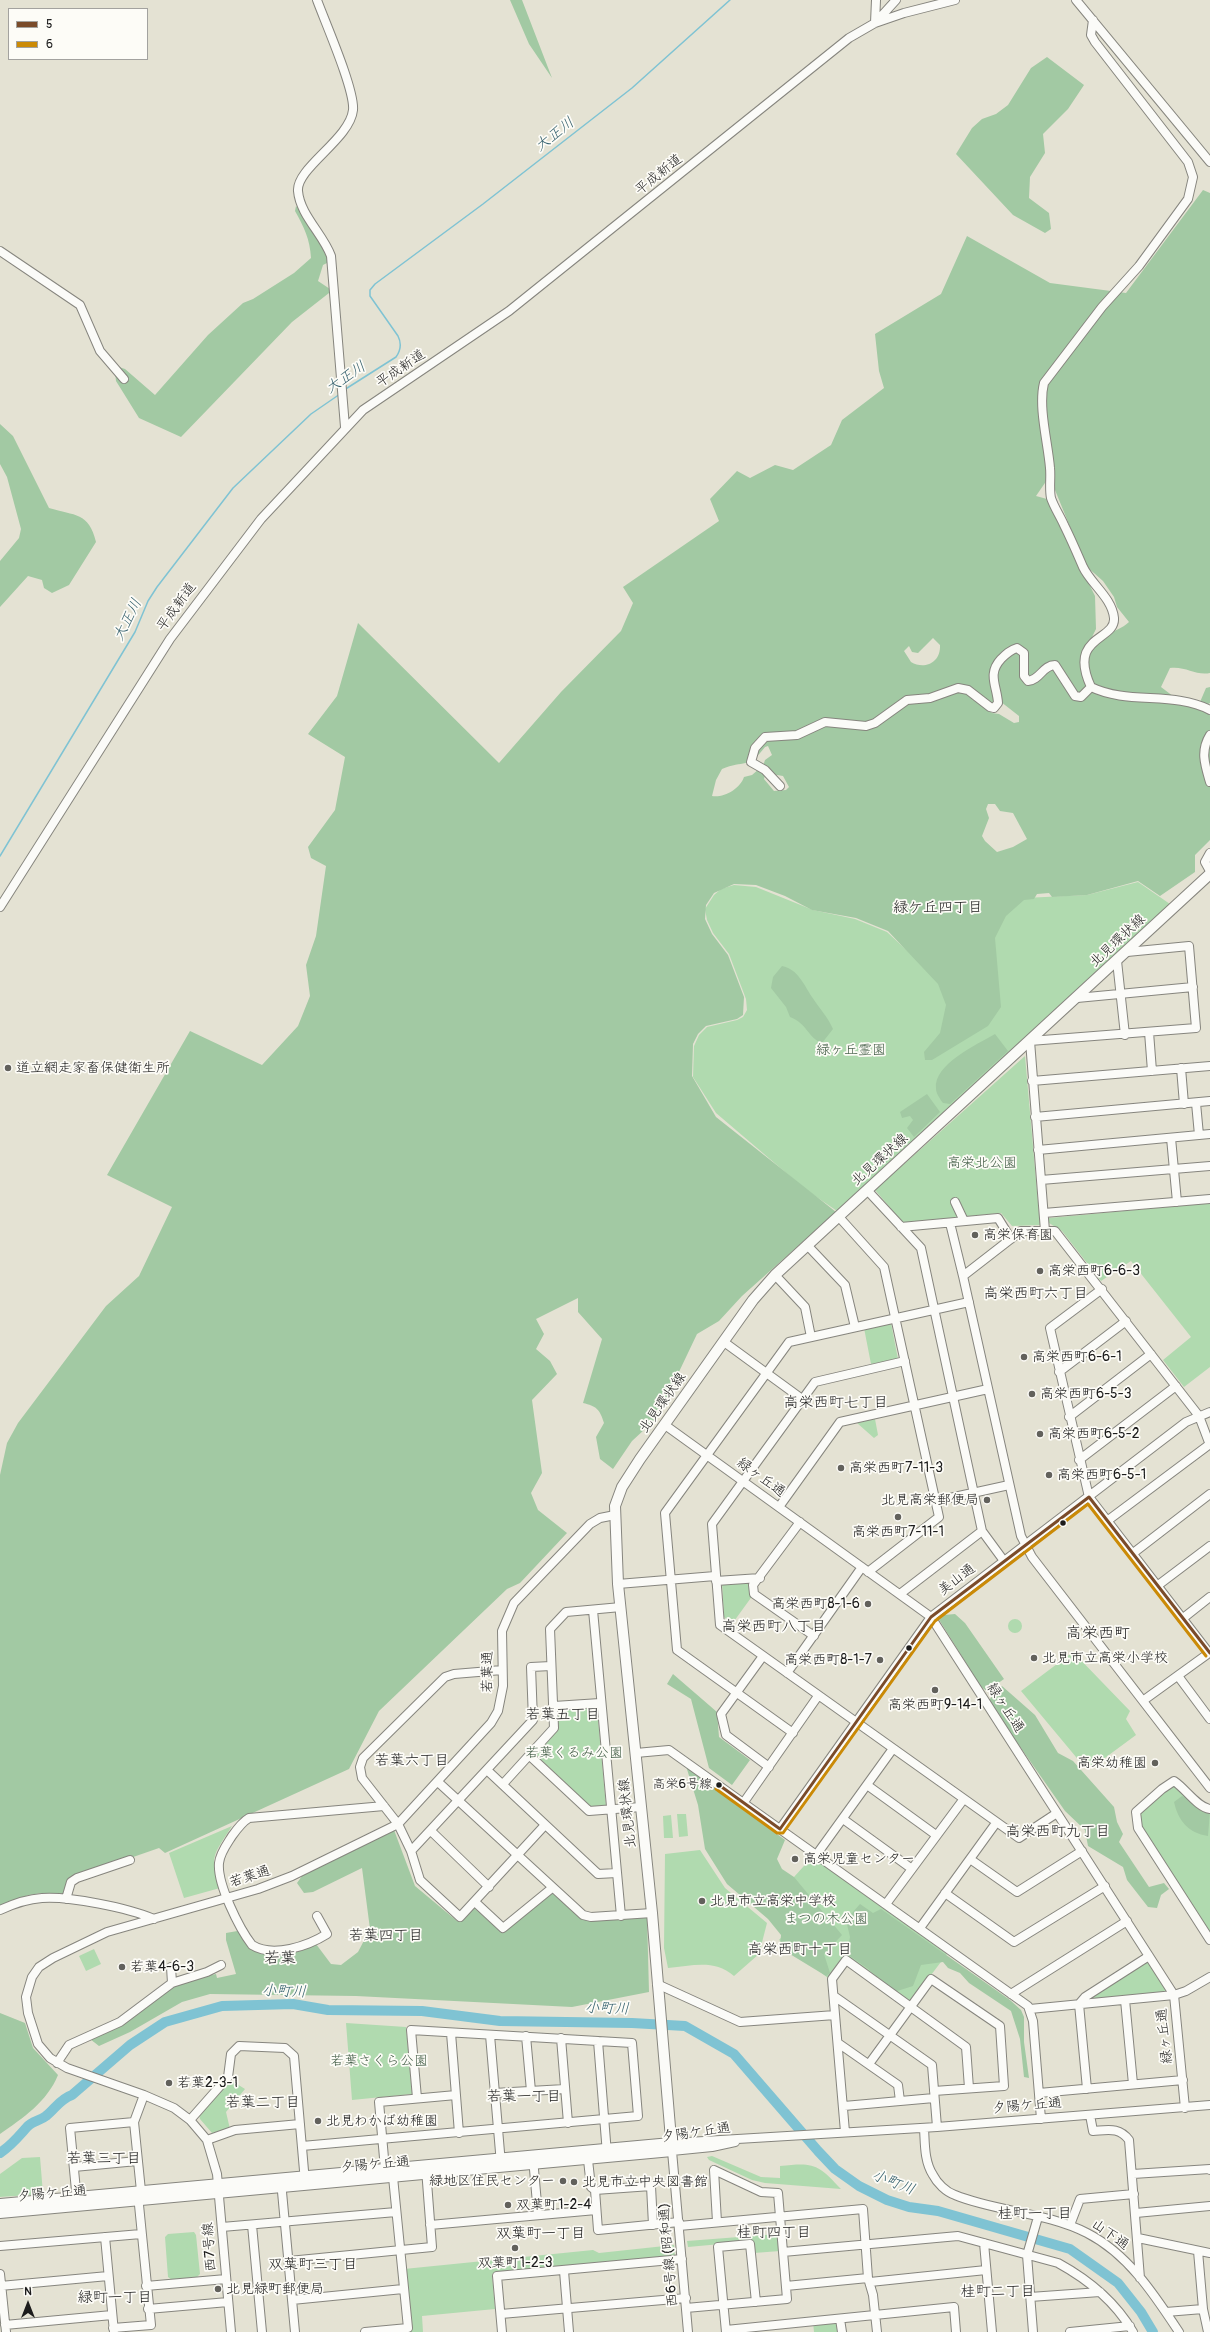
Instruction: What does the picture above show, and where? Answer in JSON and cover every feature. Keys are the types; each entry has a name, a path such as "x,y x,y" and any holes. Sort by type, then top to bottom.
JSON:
{"main road":[{"name":"北見環状線","path":"672,2147 659,2015 652,1913 618,1584 615,1506 622,1487 664,1425 775,1275 1210,874"},
{"name":"夕陽ケ丘通","path":"0,2213 77,2202 218,2188 305,2180 392,2177 426,2170 672,2147"},
{"name":"夕陽ケ丘通","path":"533,2160 588,2160 607,2154"},
{"name":"夕陽ケ丘通","path":"305,2180 385,2169 426,2170"},
{"name":"夕陽ケ丘通","path":"0,2204 77,2202"}],"street":[{"path":"317,0 351,93 352,112 349,122 339,136 306,172 299,182 298,191 305,211 323,238 331,256 345,427"},
{"path":"875,23 876,0"},
{"path":"875,23 896,0"},
{"name":"平成新道","path":"0,908 170,639 261,519 362,410 509,311 831,53 875,23 904,13 955,0"},
{"path":"1076,0 1208,157"},
{"path":"1091,687 1084,668 1085,654 1089,646 1108,630 1114,620 1106,599 1083,568 1052,500 1042,389 1047,378 1073,343 1102,307 1139,266 1176,216 1188,199 1193,181 1192,170 1188,162 1095,42 1091,35 1093,20"},
{"path":"0,251 80,305 100,350 124,379"},
{"path":"780,786 765,770 751,762 755,748 765,737 797,735 824,722 866,726 874,723 907,700 930,698 958,688 968,690 990,707 994,708 998,703 992,680 994,668 1012,650 1017,648 1024,653 1024,676 1028,681 1036,680 1047,667 1055,665 1075,696 1081,696 1091,687"},
{"path":"1091,687 1109,693 1183,701 1210,710"},
{"path":"1210,735 1204,748 1204,761 1210,782"},
{"path":"1210,853 1205,862 1210,871"},
{"path":"1045,1231 1032,1082 1030,1041 1196,1028 1189,946 1127,952"},
{"path":"1117,961 1124,1034"},
{"path":"1077,998 1193,987"},
{"path":"1149,1032 1152,1071"},
{"path":"1032,1082 1210,1066"},
{"path":"1181,1068 1184,1104"},
{"path":"1035,1117 1210,1102"},
{"path":"1196,1103 1199,1135"},
{"path":"1038,1150 1210,1134"},
{"path":"1171,1138 1177,1202"},
{"path":"1041,1180 1210,1166"},
{"path":"867,1190 921,1248 982,1532 1004,1561"},
{"path":"1044,1213 1210,1199"},
{"path":"955,1202 964,1221"},
{"path":"787,1674 865,1569 939,1517 884,1267 839,1217"},
{"path":"901,1227 998,1218 1011,1239"},
{"path":"950,1222 1020,1536 1032,1557 1144,1700 1210,1788"},
{"path":"963,1276 1021,1231 1054,1230 1102,1289 1199,1416 1210,1444 1107,1521"},
{"path":"807,1245 845,1285 855,1327"},
{"path":"775,1275 805,1307 811,1337"},
{"path":"1102,1289 1050,1328 1069,1417 1089,1497 1209,1653 1144,1700"},
{"path":"793,1733 677,1650 665,1513 789,1342 969,1302"},
{"path":"1059,1372 1126,1322"},
{"path":"724,1342 802,1399"},
{"path":"1069,1417 1151,1354"},
{"path":"905,1361 815,1382 712,1524 720,1625 892,1750 1019,1838 1057,1813"},
{"path":"1079,1460 1176,1386"},
{"path":"779,1507 840,1422 988,1389"},
{"name":"美山通","path":"780,1829 931,1617 1186,1422 1210,1412"},
{"name":"緑ヶ丘通","path":"664,1425 931,1617 1174,1995 1185,2108"},
{"path":"936,1501 1009,1485"},
{"path":"1132,1554 1210,1494"},
{"name":"若葉通","path":"218,2188 216,2170 207,2140 190,2120 174,2108 144,2095 57,2063 42,2052 28,2013 26,1997 32,1977 39,1967 60,1954 107,1932 228,1898 292,1876 398,1824 491,1723 501,1698 502,1631 514,1603 590,1524 600,1518 615,1515"},
{"path":"800,1522 760,1578 753,1585 754,1594 814,1636"},
{"path":"900,1594 982,1532"},
{"path":"1157,1586 1210,1546"},
{"path":"618,1584 671,1580 760,1578"},
{"path":"1182,1619 1210,1597"},
{"path":"503,1784 554,1728 550,1629 566,1612 621,1607"},
{"path":"593,1610 600,1703 621,1916"},
{"path":"763,1656 721,1714 726,1735 769,1767"},
{"path":"411,1851 488,1771 533,1720 531,1667 551,1666"},
{"path":"502,1670 454,1674 445,1677 363,1758 360,1767 362,1778 398,1824 411,1851 420,1880 460,1917 545,1825"},
{"path":"1178,1676 1210,1719"},
{"path":"744,1802 818,1696"},
{"path":"554,1706 600,1703"},
{"path":"636,1753 669,1750 920,1928 1011,1994 1030,2010 1041,2119"},
{"path":"817,1854 892,1750"},
{"path":"530,1756 589,1811 641,1807"},
{"path":"488,1771 598,1874 617,1873"},
{"path":"438,1782 583,1916 621,1916 652,1913"},
{"path":"1210,1809 1204,1808 1184,1788 1174,1782 1162,1789 1136,1812 1138,1828 1210,1940"},
{"path":"868,1785 936,1835"},
{"path":"886,1904 963,1800"},
{"path":"317,1916 327,1934 298,1947 267,1950 257,1948 248,1939 228,1898 219,1871 219,1861 224,1847 244,1821 258,1817 384,1806"},
{"path":"843,1819 912,1869"},
{"path":"920,1928 996,1823"},
{"path":"431,1831 489,1887"},
{"path":"970,1859 1017,1892 1082,1851"},
{"path":"66,1899 72,1882 77,1878 130,1860"},
{"path":"945,1893 1014,1942 1105,1886"},
{"path":"475,1902 503,1928 552,1888"},
{"path":"0,1910 30,1899 43,1897 66,1899 136,1912 154,1919"},
{"path":"1011,1994 1127,1921"},
{"path":"1087,2089 1079,2004 1085,1997 1149,1956"},
{"path":"846,2132 832,1979 846,1960 966,2047 969,2088"},
{"path":"57,2063 69,2045 120,2022 172,1983 207,1972 221,1965"},
{"path":"171,1968 172,1983"},
{"path":"1030,2010 1174,1995 1186,1991 1210,1976"},
{"path":"844,2106 900,2101 969,2088 1004,2086 1000,2026 931,1979 869,2064"},
{"path":"657,1984 740,2022 835,2016"},
{"path":"834,1996 932,2065 936,2127"},
{"path":"1125,2000 1133,2084"},
{"path":"302,2146 638,2116 632,2043 411,2030 417,2098"},
{"path":"451,2033 459,2133"},
{"path":"490,2034 501,2163"},
{"path":"526,2036 530,2091"},
{"path":"561,2038 568,2123"},
{"path":"598,2041 607,2154"},
{"path":"838,2043 898,2085 900,2101"},
{"path":"190,2120 228,2077 231,2054 239,2046 285,2048 294,2056 305,2180"},
{"path":"1039,2093 1183,2080"},
{"path":"494,2094 565,2089"},
{"path":"105,2237 114,2330 150,2325 141,2234 134,2122 144,2095"},
{"path":"365,2332 408,2328 392,2177 385,2169 378,2102 456,2095"},
{"name":"夕陽ケ丘通","path":"672,2147 789,2135 924,2128 1210,2105"},
{"path":"1090,2115 1094,2131 1116,2130 1123,2133 1129,2140 1133,2174 1140,2278"},
{"path":"77,2202 70,2128 134,2122"},
{"path":"207,2140 235,2130 300,2124"},
{"name":"山下通","path":"924,2128 926,2158 932,2174 940,2184 954,2195 1037,2220 1070,2225 1103,2243 1133,2268 1179,2332"},
{"name":"西6号線 (昭和通)","path":"672,2147 688,2332"},
{"path":"533,2160 538,2215"},
{"path":"588,2160 591,2186 595,2190 598,2230 653,2225 717,2222 863,2209 869,2280 875,2315 876,2332"},
{"path":"74,2167 137,2161"},
{"path":"289,2261 432,2247 426,2170"},
{"path":"686,2308 787,2299 778,2193 761,2192 714,2170 717,2222"},
{"path":"1133,2174 1210,2170"},
{"path":"281,2182 295,2332"},
{"path":"595,2190 651,2186 653,2225"},
{"name":"西7号線","path":"218,2188 231,2332"},
{"path":"1070,2225 1080,2199 1134,2194"},
{"path":"1136,2213 1210,2206"},
{"path":"430,2225 596,2210"},
{"path":"222,2227 396,2212"},
{"path":"1033,2332 1028,2252 1037,2220"},
{"path":"252,2225 262,2332"},
{"path":"0,2246 141,2234"},
{"path":"783,2252 958,2236 1028,2252 1058,2263 1086,2279 1120,2312 1132,2329"},
{"path":"1138,2238 1210,2253"},
{"path":"984,2243 992,2332"},
{"path":"756,2302 750,2244 718,2247 726,2331 757,2330 840,2319 954,2307 956,2332"},
{"path":"1198,2251 1203,2309 1208,2332"},
{"path":"502,2332 497,2276 682,2259"},
{"path":"786,2286 986,2270"},
{"path":"564,2271 570,2332"},
{"path":"0,2274 5,2328 112,2315"},
{"path":"1,2286 108,2276"},
{"path":"146,2286 226,2279"},
{"path":"292,2300 403,2290"},
{"path":"1030,2297 1100,2292"},
{"path":"501,2314 686,2298"},
{"path":"148,2309 228,2302"},
{"path":"1166,2312 1203,2309"},
{"path":"840,2319 842,2332"},
{"path":"1070,2332 1132,2329"}],"green space":[{"path":"510,0 522,0 552,78 529,44"},
{"path":"1047,57 1084,85 1068,109 1043,134 1045,153 1030,177 1029,198 1049,213 1051,229 1045,233 1013,215 956,154 972,128 982,119 996,114 1008,105 1031,68"},
{"path":"1203,190 1210,193 1210,673 1205,674 1181,668 1170,668 1161,687 1182,703 1200,702 1206,688 1210,687 1210,703 1205,706 1210,714 1210,840 1195,855 1195,872 1160,896 1138,881 1087,895 1052,897 1049,893 1037,894 1034,899 1024,900 1006,916 995,938 1001,1007 988,1026 932,1060 925,1060 924,1052 940,1033 946,1005 938,984 888,931 856,918 812,910 785,896 756,885 734,884 714,893 706,905 705,919 712,934 728,955 744,997 743,1015 737,1019 706,1026 698,1034 693,1044 692,1076 716,1117 836,1212 742,1296 719,1321 697,1334 657,1418 632,1441 613,1469 600,1459 596,1437 604,1423 601,1414 591,1405 583,1403 602,1339 578,1312 578,1298 536,1319 544,1334 536,1349 550,1361 557,1374 532,1400 542,1473 531,1493 538,1510 567,1533 520,1583 507,1589 379,1711 349,1769 165,1853 159,1848 70,1879 65,1895 39,1893 16,1899 0,1907 0,1475 7,1443 18,1423 106,1306 139,1276 172,1207 107,1175 190,1031 262,1065 298,1026 310,996 306,965 316,936 326,866 311,858 308,847 335,810 345,757 308,734 337,696 358,623 499,763 561,692 621,631 633,603 623,587 719,521 710,499 737,471 750,478 775,465 793,470 831,445 842,420 884,388 879,371 875,334 941,294 967,236 1050,283 1126,293","holes":["1052,477 1055,490 1086,566 1103,581 1114,597 1117,607 1129,622 1108,637 1091,639 1096,629 1095,596 1047,499 1036,496 1047,480","933,638 940,645 938,656 935,660 926,665 911,662 904,651 909,646 912,652 918,653","996,698 1019,716 1019,722 1014,723 999,714 992,713 988,709","768,746 772,755 765,760 763,766 771,774 783,776 789,787 786,790 774,791 764,779 765,775 759,769 752,775 744,777 739,785 731,792 722,796 712,796 716,780 722,769 750,761 765,747","988,804 995,804 1000,811 1013,813 1027,839 1013,847 997,852 985,841 982,836 989,818 986,809"]},
{"path":"296,206 326,247 329,262 323,265 318,281 330,289 329,293 292,322 181,437 139,418 116,381 115,372 119,367 125,369 155,395 208,335 243,303 253,299 294,273 311,258 306,233 295,211"},
{"path":"0,424 13,436 49,508 73,514 85,520 93,532 96,542 69,585 52,593 44,588 42,580 28,576 0,607 0,561 19,538 21,529 7,477 0,464"},
{"name":"緑ヶ丘霊園","path":"1138,882 1170,904 1019,1046 837,1211 805,1189 716,1113 693,1077 694,1046 699,1035 707,1027 737,1020 743,1017 747,1010 746,999 729,954 713,933 707,920 705,909 714,895 721,889 734,885 756,887 813,910 855,919 887,932 954,994 993,939 1005,915 1024,898 1087,895"},
{"path":"782,966 792,970 800,978 831,1025 833,1029 822,1043 813,1038 800,1023 790,1017 786,1007 771,988 773,977"},
{"path":"995,1034 1008,1051 950,1104 943,1103 937,1094 936,1089 937,1080 942,1071 949,1063 968,1049"},
{"name":"高栄北公園","path":"1025,1056 1040,1225 1012,1226 1001,1213 903,1223 875,1190"},
{"path":"927,1094 940,1112 914,1137 907,1128 913,1120 910,1116 902,1118 900,1112"},
{"path":"1210,1203 1210,1367 1184,1387 1163,1360 1191,1337 1131,1261 1101,1281 1062,1231 1049,1223 1049,1218"},
{"path":"891,1323 898,1359 871,1364 864,1328"},
{"path":"875,1419 878,1435 874,1438 857,1423"},
{"path":"750,1581 750,1593 753,1595 732,1624 724,1617 722,1583"},
{"path":"955,1614 965,1623 1004,1679 987,1691 981,1687 938,1618 944,1615"},
{"path":"1015,1619 1020,1621 1022,1626 1020,1631 1015,1633 1010,1631 1008,1626 1010,1621"},
{"path":"1073,1652 1130,1711 1126,1719 1136,1735 1094,1766 1081,1763 1021,1691"},
{"path":"673,1674 717,1712 719,1737 750,1760 732,1785 709,1768 691,1699 667,1684"},
{"path":"1002,1686 1035,1715 1058,1753 1073,1761 1114,1807 1117,1822 1123,1834 1119,1842 1149,1887 1164,1883 1169,1889 1161,1895 1157,1908 1148,1907 1127,1880 1123,1867 1088,1846 1085,1830 1065,1811 988,1701"},
{"name":"若葉くるみ公園","path":"597,1708 606,1806 591,1807 536,1755 558,1730 558,1710"},
{"path":"686,1766 785,1840 777,1859 782,1869 794,1877 842,1935 824,1954 830,1973 826,1976 780,1948 781,1935 768,1919 727,1884 705,1849 698,1805"},
{"path":"1174,1781 1210,1809 1210,1940 1138,1828 1136,1812"},
{"path":"1182,1796 1189,1799 1201,1811 1210,1811 1208,1836 1195,1832 1181,1820 1174,1802"},
{"path":"677,1814 686,1814 688,1836 679,1837"},
{"path":"671,1815 673,1838 664,1838 663,1816"},
{"path":"232,1826 217,1849 215,1855 215,1868 220,1888 184,1898 169,1853"},
{"path":"394,1830 415,1886 457,1921 473,1907 500,1931 552,1893 584,1920 647,1916 649,1992 572,2007 356,1996 210,1994 182,2002 130,2032 99,2046 90,2039 173,1983 216,1974 217,1978 236,1974 226,1940 226,1933 243,1930 246,1940 273,1950 288,1952 296,1951 316,1944 331,1964 341,1965 358,1952 370,1929 362,1868 313,1892 304,1893 297,1883 302,1876"},
{"path":"700,1850 725,1888 767,1923 759,1954 734,1976 719,1967 711,1965 668,1968 664,1948 665,1854"},
{"name":"まつの木公園","path":"812,1857 947,1954 909,2004 846,1957 828,1978 779,1940 786,1932 794,1877"},
{"path":"860,1904 873,1913 881,1909 1010,2000 1021,2010 1024,2017 1024,2042 1029,2078 1024,2077 1020,2039 1011,2011 969,1983 960,1973 948,1968 943,1962 921,1965 913,1986 894,1992 867,1968 847,1954 850,1937 846,1920"},
{"path":"94,1949 101,1964 86,1971 79,1956"},
{"path":"1149,1956 1174,1995 1079,2004"},
{"path":"0,2013 25,2023 33,2048 58,2075 48,2093 34,2109 0,2134"},
{"name":"若葉さくら公園","path":"346,2023 406,2027 412,2094 352,2100"},
{"path":"229,2079 245,2089 226,2112 230,2129 212,2133 200,2119 199,2115"},
{"path":"712,2156 761,2177 780,2178 780,2166 801,2164 808,2165 827,2174 841,2189 765,2183 752,2180 709,2160 707,2157"},
{"path":"40,2157 43,2194 0,2197 0,2174 22,2158"},
{"path":"194,2232 196,2235 200,2274 196,2278 172,2280 168,2277 165,2237 168,2234"},
{"path":"778,2234 780,2251 754,2253 753,2241 688,2247 687,2241"},
{"path":"674,2245 675,2257 492,2274 495,2309 422,2316 423,2332 392,2332 410,2330 404,2269 593,2250 599,2253"},
{"path":"840,2319 842,2332 814,2332 813,2322"}],"waterway":[{"name":"大正川","path":"344,390 396,357 400,349 398,336 370,296 370,290 375,284 483,204 632,88 730,0"},
{"name":"大正川","path":"0,856 135,632 148,601 157,587 233,488 311,414 340,394"},
{"name":"小町川","path":"0,2153 29,2125 46,2116 130,2045 165,2022 222,2006 293,2004 328,2010 422,2011 500,2021 632,2023 685,2026 734,2054 835,2169 859,2186 887,2200 909,2207 938,2211 1070,2249 1118,2283 1141,2312 1153,2332"}],"transit line":[{"name":"5","path":"719,1785 780,1829 931,1617 1089,1497 1210,1653"},
{"name":"6","path":"716,1789 777,1833 783,1833 935,1621 1088,1504 1206,1656"}],"place":[{"name":"道立網走家畜保健衛生所","path":"8,1068"},
{"name":"高栄保育園","path":"975,1235"},
{"name":"高栄西町6-6-3","path":"1040,1271"},
{"name":"高栄西町6-6-1","path":"1024,1357"},
{"name":"高栄西町6-5-3","path":"1032,1394"},
{"name":"高栄西町6-5-2","path":"1040,1434"},
{"name":"高栄西町7-11-3","path":"841,1468"},
{"name":"高栄西町6-5-1","path":"1049,1475"},
{"name":"北見高栄郵便局","path":"987,1500"},
{"name":"高栄西町7-11-1","path":"898,1517"},
{"name":"高栄西町8-1-6","path":"868,1604"},
{"name":"北見市立高栄小学校","path":"1034,1658"},
{"name":"高栄西町8-1-7","path":"880,1660"},
{"name":"高栄西町9-14-1","path":"935,1690"},
{"name":"高栄幼稚園","path":"1155,1763"},
{"name":"高栄6号線","path":"719,1785"},
{"name":"高栄児童センター","path":"795,1859"},
{"name":"北見市立高栄中学校","path":"702,1901"},
{"name":"若葉4-6-3","path":"122,1967"},
{"name":"若葉2-3-1","path":"169,2083"},
{"name":"北見わかば幼稚園","path":"318,2121"},
{"name":"緑地区住民センター","path":"563,2181"},
{"name":"北見市立中央図書館","path":"574,2182"},
{"name":"双葉町1-2-4","path":"508,2205"},
{"name":"双葉町1-2-3","path":"515,2248"},
{"name":"北見緑町郵便局","path":"218,2289"}],"district":[{"name":"緑ケ丘四丁目","path":"938,908"},
{"name":"高栄西町六丁目","path":"1036,1294"},
{"name":"高栄西町七丁目","path":"836,1403"},
{"name":"高栄西町八丁目","path":"774,1627"},
{"name":"高栄西町","path":"1098,1634"},
{"name":"若葉五丁目","path":"563,1715"},
{"name":"若葉六丁目","path":"412,1761"},
{"name":"高栄西町九丁目","path":"1058,1832"},
{"name":"若葉四丁目","path":"386,1936"},
{"name":"高栄西町十丁目","path":"800,1950"},
{"name":"若葉","path":"280,1959"},
{"name":"若葉一丁目","path":"524,2097"},
{"name":"若葉二丁目","path":"263,2103"},
{"name":"若葉三丁目","path":"104,2159"},
{"name":"桂町一丁目","path":"1035,2214"},
{"name":"桂町四丁目","path":"774,2233"},
{"name":"双葉町一丁目","path":"541,2234"},
{"name":"双葉町三丁目","path":"313,2265"},
{"name":"桂町二丁目","path":"998,2292"},
{"name":"緑町一丁目","path":"115,2298"}]}
